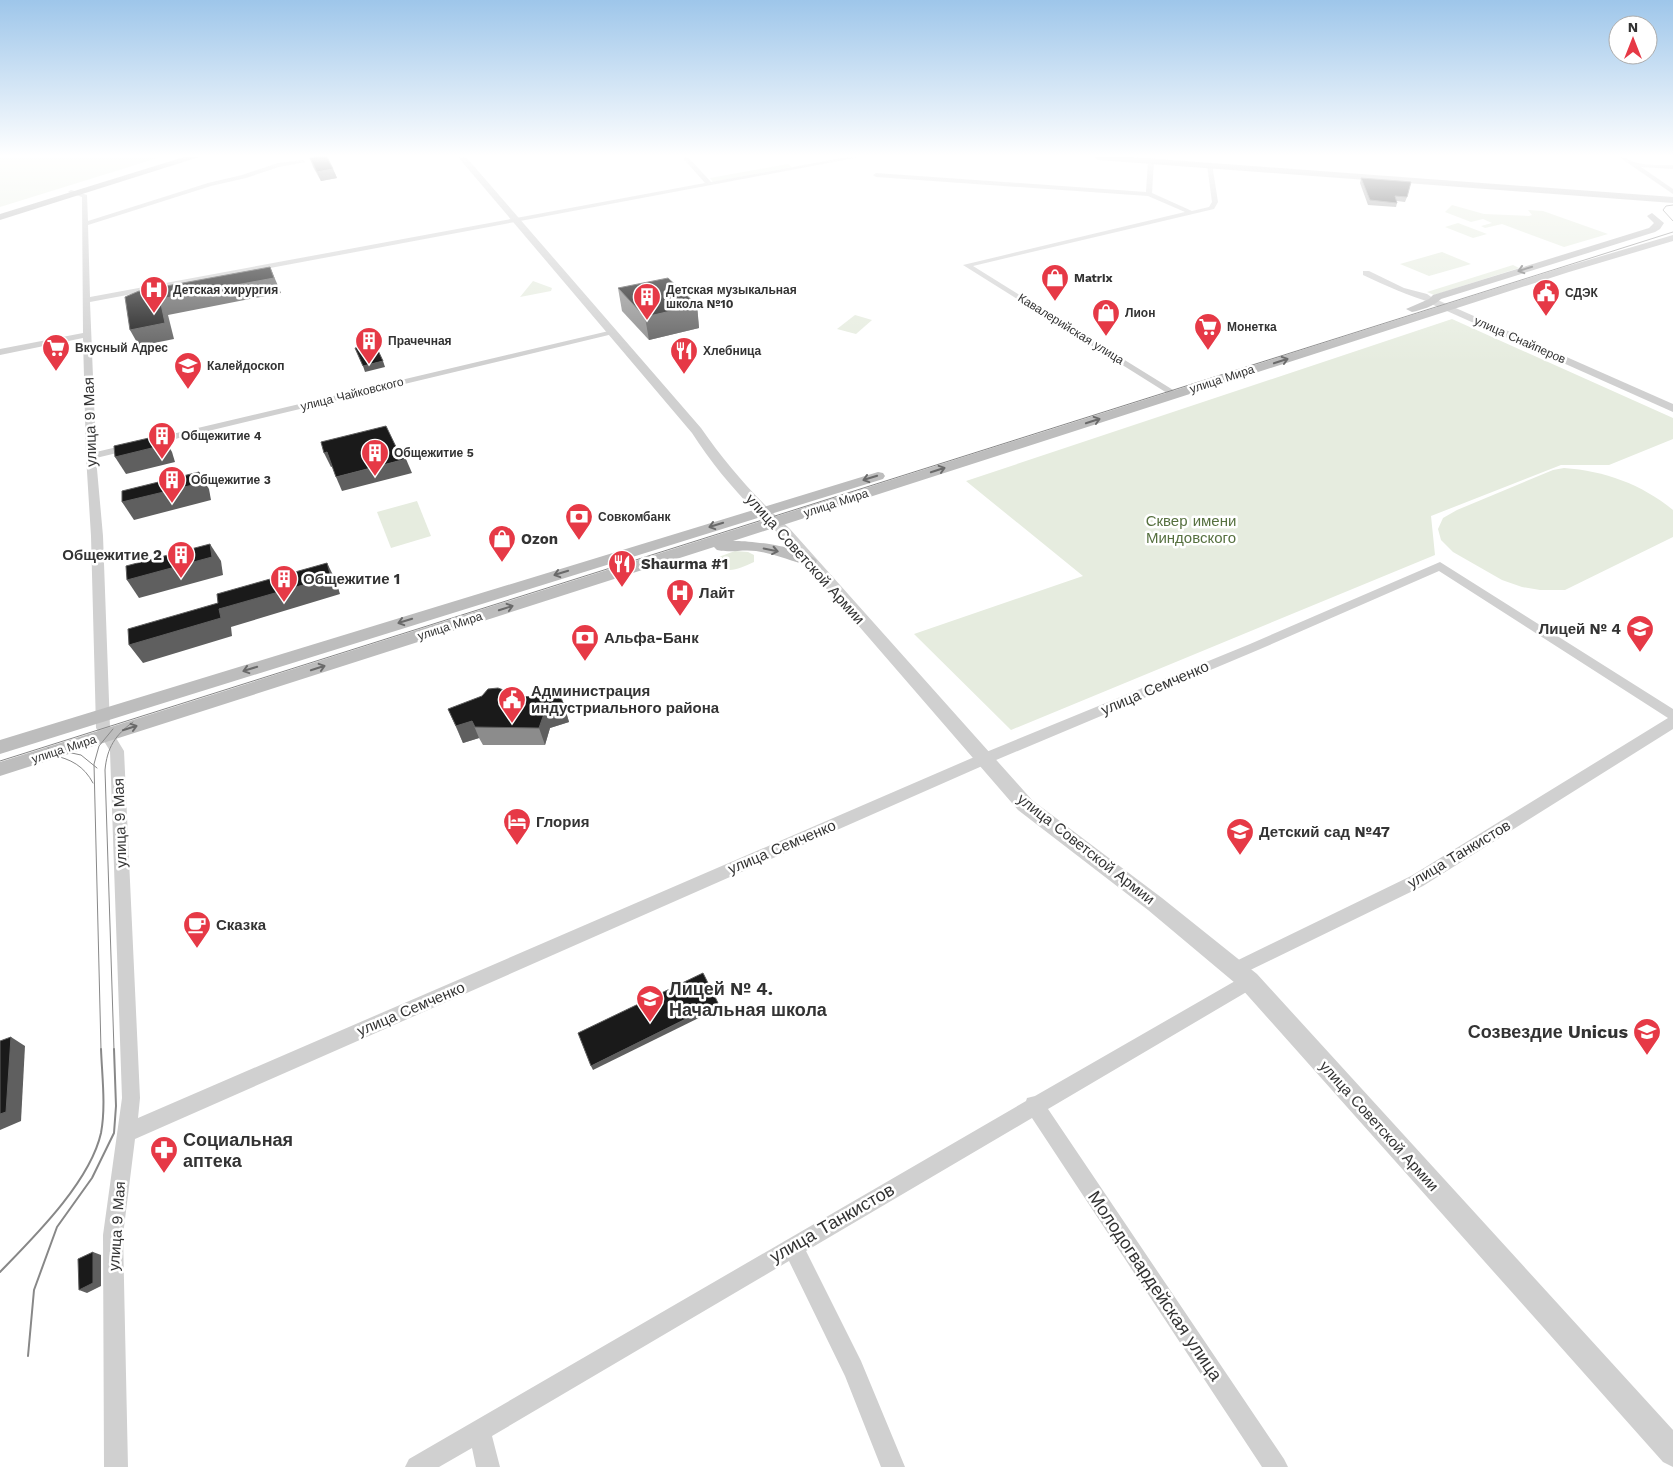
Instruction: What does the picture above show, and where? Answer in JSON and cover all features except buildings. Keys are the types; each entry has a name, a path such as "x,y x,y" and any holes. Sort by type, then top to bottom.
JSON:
{"main road":[{"name":"улица Мира","path":"904,468 1433,301 1437,297 1652,230 1658,225"},
{"name":"улица Мира","path":"0,747 1175,394 1673,238"},
{"name":"улица Мира","path":"0,769 655,560 886,473"},
{"path":"655,560 685,558 731,545 738,545 796,556 809,561"}],"street":[{"name":"улица 9 Мая","path":"84,225 91,456 97,536 102,715 103,728 117,751 131,1098 113,1236 116,1467"},
{"path":"87,300 487,225"},
{"name":"улица Советской Армии","path":"521,225 698,431 709,449 752,502 769,517 809,561 1025,805 1243,975 1673,1452"},
{"name":"Кавалерийская улица","path":"1138,225 968,265 1175,394"},
{"name":"улица Снайперов","path":"1366,273 1402,290 1424,296 1673,408"},
{"name":"улица Чайковского","path":"91,456 613,333"},
{"path":"0,352 87,335"},
{"name":"улица Семченко","path":"126,1133 984,759 1254,647 1440,566 1673,715"},
{"name":"улица Танкистов","path":"417,1467 1034,1105 1243,975 1417,881 1673,722"},
{"name":"Молодогвардейская улица","path":"1034,1105 1276,1467"},
{"path":"793,1246 853,1369 893,1467"},
{"path":"479,1431 488,1467"}],"green space":[{"path":"1464,225 1487,234 1473,238 1445,227"},
{"path":"1483,225 1496,225 1485,228 1481,226"},
{"path":"1506,225 1584,225 1608,234 1564,247"},
{"path":"1442,252 1471,264 1429,276 1400,264"},
{"path":"1513,265 1519,268 1434,295 1427,292"},
{"path":"533,281 552,288 551,291 520,297"},
{"path":"855,315 872,320 856,334 837,329"},
{"name":"Сквер имени Миндовского","path":"1452,319 1673,418 1673,439 1609,465 1561,465 1431,516 1435,555 1011,730 914,634 1083,576 966,481"},
{"path":"1564,468 1594,472 1622,480 1661,501 1673,510 1673,537 1565,590 1540,590 1522,587 1502,580 1453,552 1441,540 1438,529 1443,518 1457,510 1553,470"},
{"path":"417,501 431,536 391,548 377,512"},
{"path":"735,551 748,552 754,555 754,562 736,569 726,570 721,568 713,559"}],"tram line":[{"path":"0,761 1673,232"},
{"path":"114,1050 105,770 113,743 121,732 133,722"},
{"path":"94,766 99,746 113,729"},
{"path":"48,748 81,755 94,766"},
{"path":"52,755 76,764 93,783"},
{"path":"94,766 101,1050"},
{"path":"0,1272 59,1208 73,1189 95,1152 101,1133 103,1112 101,1049"},
{"path":"28,1356 34,1290 57,1227 92,1178 114,1133 116,1106 114,1049"}],"place":[{"name":"Matrix","path":"1055,302"},
{"name":"Детская хирургия","path":"154,314"},
{"name":"СДЭК","path":"1546,317"},
{"name":"Детская музыкальная школа №10","path":"647,321"},
{"name":"Лион","path":"1106,337"},
{"name":"Монетка","path":"1208,351"},
{"name":"Прачечная","path":"369,365"},
{"name":"Вкусный Адрес","path":"56,372"},
{"name":"Хлебница","path":"684,375"},
{"name":"Калейдоскоп","path":"188,390"},
{"name":"Общежитие 4","path":"162,460"},
{"name":"Общежитие 5","path":"375,477"},
{"name":"Общежитие 3","path":"172,504"},
{"name":"Совкомбанк","path":"579,541"},
{"name":"Ozon","path":"502,563"},
{"name":"Общежитие 2","path":"181,579"},
{"name":"Shaurma #1","path":"622,588"},
{"name":"Общежитие 1","path":"284,603"},
{"name":"Лайт","path":"680,617"},
{"name":"Лицей № 4","path":"1640,653"},
{"name":"Альфа-Банк","path":"585,662"},
{"name":"Администрация индустриального района","path":"512,724"},
{"name":"Глория","path":"517,846"},
{"name":"Детский сад №47","path":"1240,856"},
{"name":"Сказка","path":"197,949"},
{"name":"Лицей № 4. Начальная школа","path":"650,1023"},
{"name":"Созвездие Unicus","path":"1647,1056"},
{"name":"Социальная аптека","path":"164,1174"}]}
